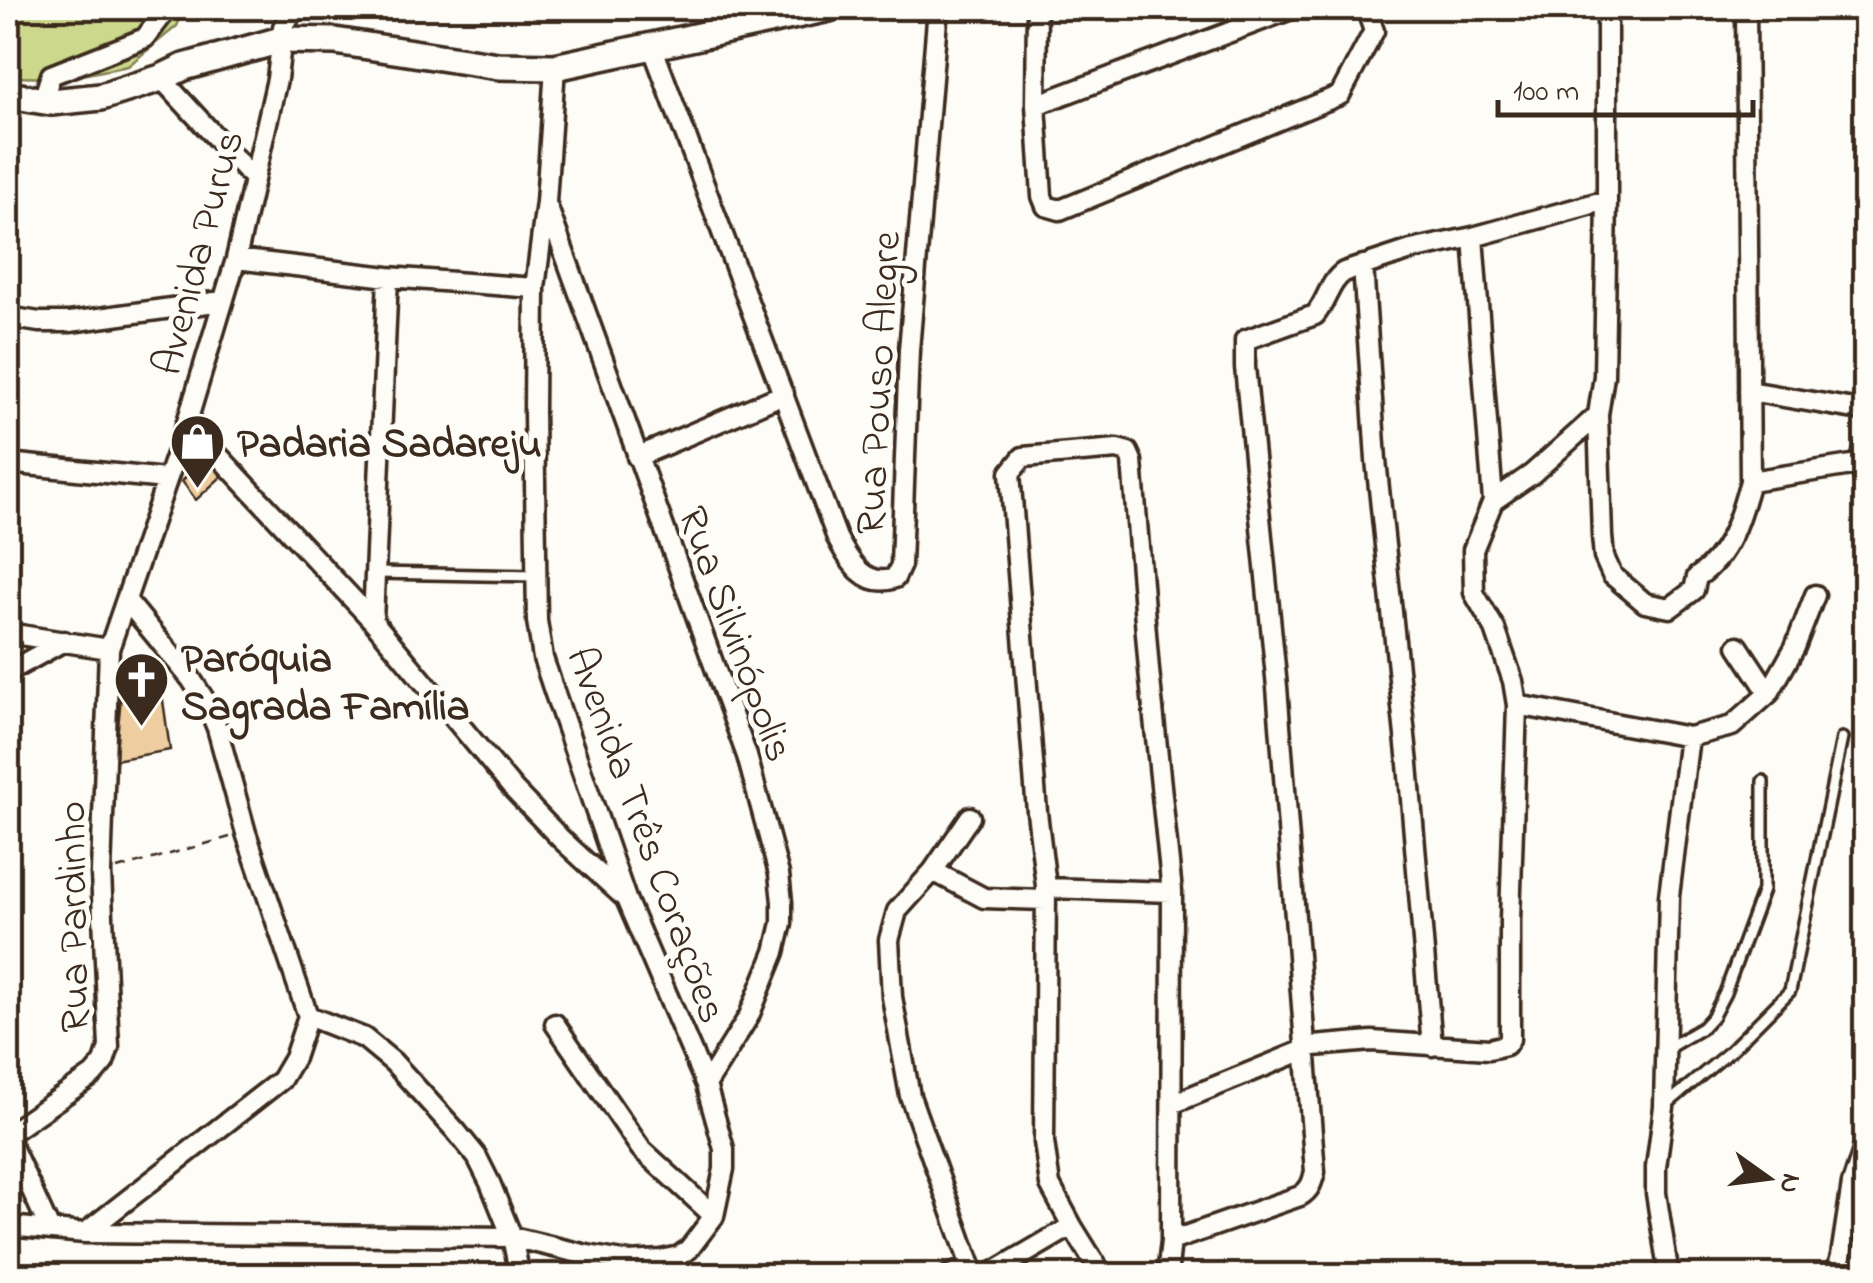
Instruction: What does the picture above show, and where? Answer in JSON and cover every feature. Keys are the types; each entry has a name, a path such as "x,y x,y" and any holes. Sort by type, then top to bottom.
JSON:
{"main road":[{"path":"8,96 42,100 100,97 184,67 281,40 334,41 498,66 555,67 829,8"}],"street":[{"path":"42,100 52,75 145,38 168,8"},
{"path":"281,40 283,28 298,8"},
{"name":"Rua Pouso Alegre","path":"652,46 837,538 859,572 885,582 895,578 901,565 909,350 938,8"},
{"path":"1037,8 1036,105 1042,196 1046,206 1060,210 1340,95 1374,31 1366,8"},
{"path":"1036,105 1294,8"},
{"path":"1607,8 1608,200 1604,376 1598,415 1604,556 1612,575 1645,603 1670,608 1694,590 1698,577 1733,534 1750,481 1746,8"},
{"name":"Avenida Purus","path":"108,649 186,422 236,258 277,79 281,40"},
{"name":"Avenida Três Corações","path":"8,1226 85,1233 512,1237 629,1262 679,1256 689,1250 714,1216 724,1150 706,1085 626,899 543,658 537,621 536,288 555,67"},
{"path":"161,78 254,179"},
{"path":"1171,1242 1307,1192 1315,1172 1277,688 1244,342 1314,314 1336,277 1363,266 1608,200"},
{"name":"Rua Silvinópolis","path":"546,202 747,756 781,888 782,923 775,952 749,1016 706,1085"},
{"path":"1172,1104 1314,1046 1372,1042 1488,1049 1506,1045 1510,1039 1517,705 1513,680 1495,630 1474,593 1473,550 1493,501 1473,237"},
{"path":"236,258 388,277 536,288"},
{"path":"1363,266 1376,460 1432,1046"},
{"path":"374,621 388,277"},
{"path":"8,317 70,322 222,300"},
{"path":"1749,392 1866,411"},
{"path":"638,457 784,394"},
{"path":"1493,501 1532,474 1598,415"},
{"path":"186,422 374,621 514,790 626,899"},
{"path":"1103,1276 1050,1185 1044,1142 1046,894 1010,473 1023,457 1117,449 1128,452 1132,461 1148,670 1172,892 1168,1276"},
{"path":"8,463 166,479"},
{"path":"1750,481 1863,464"},
{"path":"1517,705 1688,737 1732,726 1769,693 1795,647 1814,595"},
{"path":"85,1233 280,1080 294,1058 308,1016 206,702 126,601"},
{"path":"8,633 108,649"},
{"path":"8,672 64,641"},
{"path":"1738,646 1769,693"},
{"name":"Rua Pardinho","path":"8,1136 94,1076 109,1046 101,873 108,649"},
{"path":"1670,1276 1656,1192 1656,1167 1664,1107 1670,896 1688,737"},
{"path":"970,817 933,872 897,911 889,940 892,996 910,1096 978,1272"},
{"path":"933,872 984,898 1172,892"},
{"path":"308,1016 364,1038 406,1076 476,1157 512,1237 520,1276"},
{"path":"555,1024 640,1149 714,1216"},
{"path":"8,1136 50,1230"},
{"path":"1835,1276 1852,1184 1866,1140"},
{"path":"948,1276 978,1272 1072,1226"}],"lane":[{"path":"376,573 536,576"},
{"path":"1664,1107 1729,1052 1790,991 1842,738"},
{"path":"1664,1050 1702,1028 1714,1016 1763,890 1763,781"}],"path":[{"path":"101,873 246,833"}],"green space":[{"path":"8,8 185,8 177,26 128,66 66,78 8,77"}],"building":[{"name":"Padaria Sadareju","path":"217,467 221,477 196,500 182,481 191,471"},
{"name":"Paróquia Sagrada Família","path":"161,686 170,750 115,760 124,687"}],"place":[{"name":"Padaria Sadareju","path":"198,490"},
{"name":"Paróquia Sagrada Família","path":"142,729"}]}
